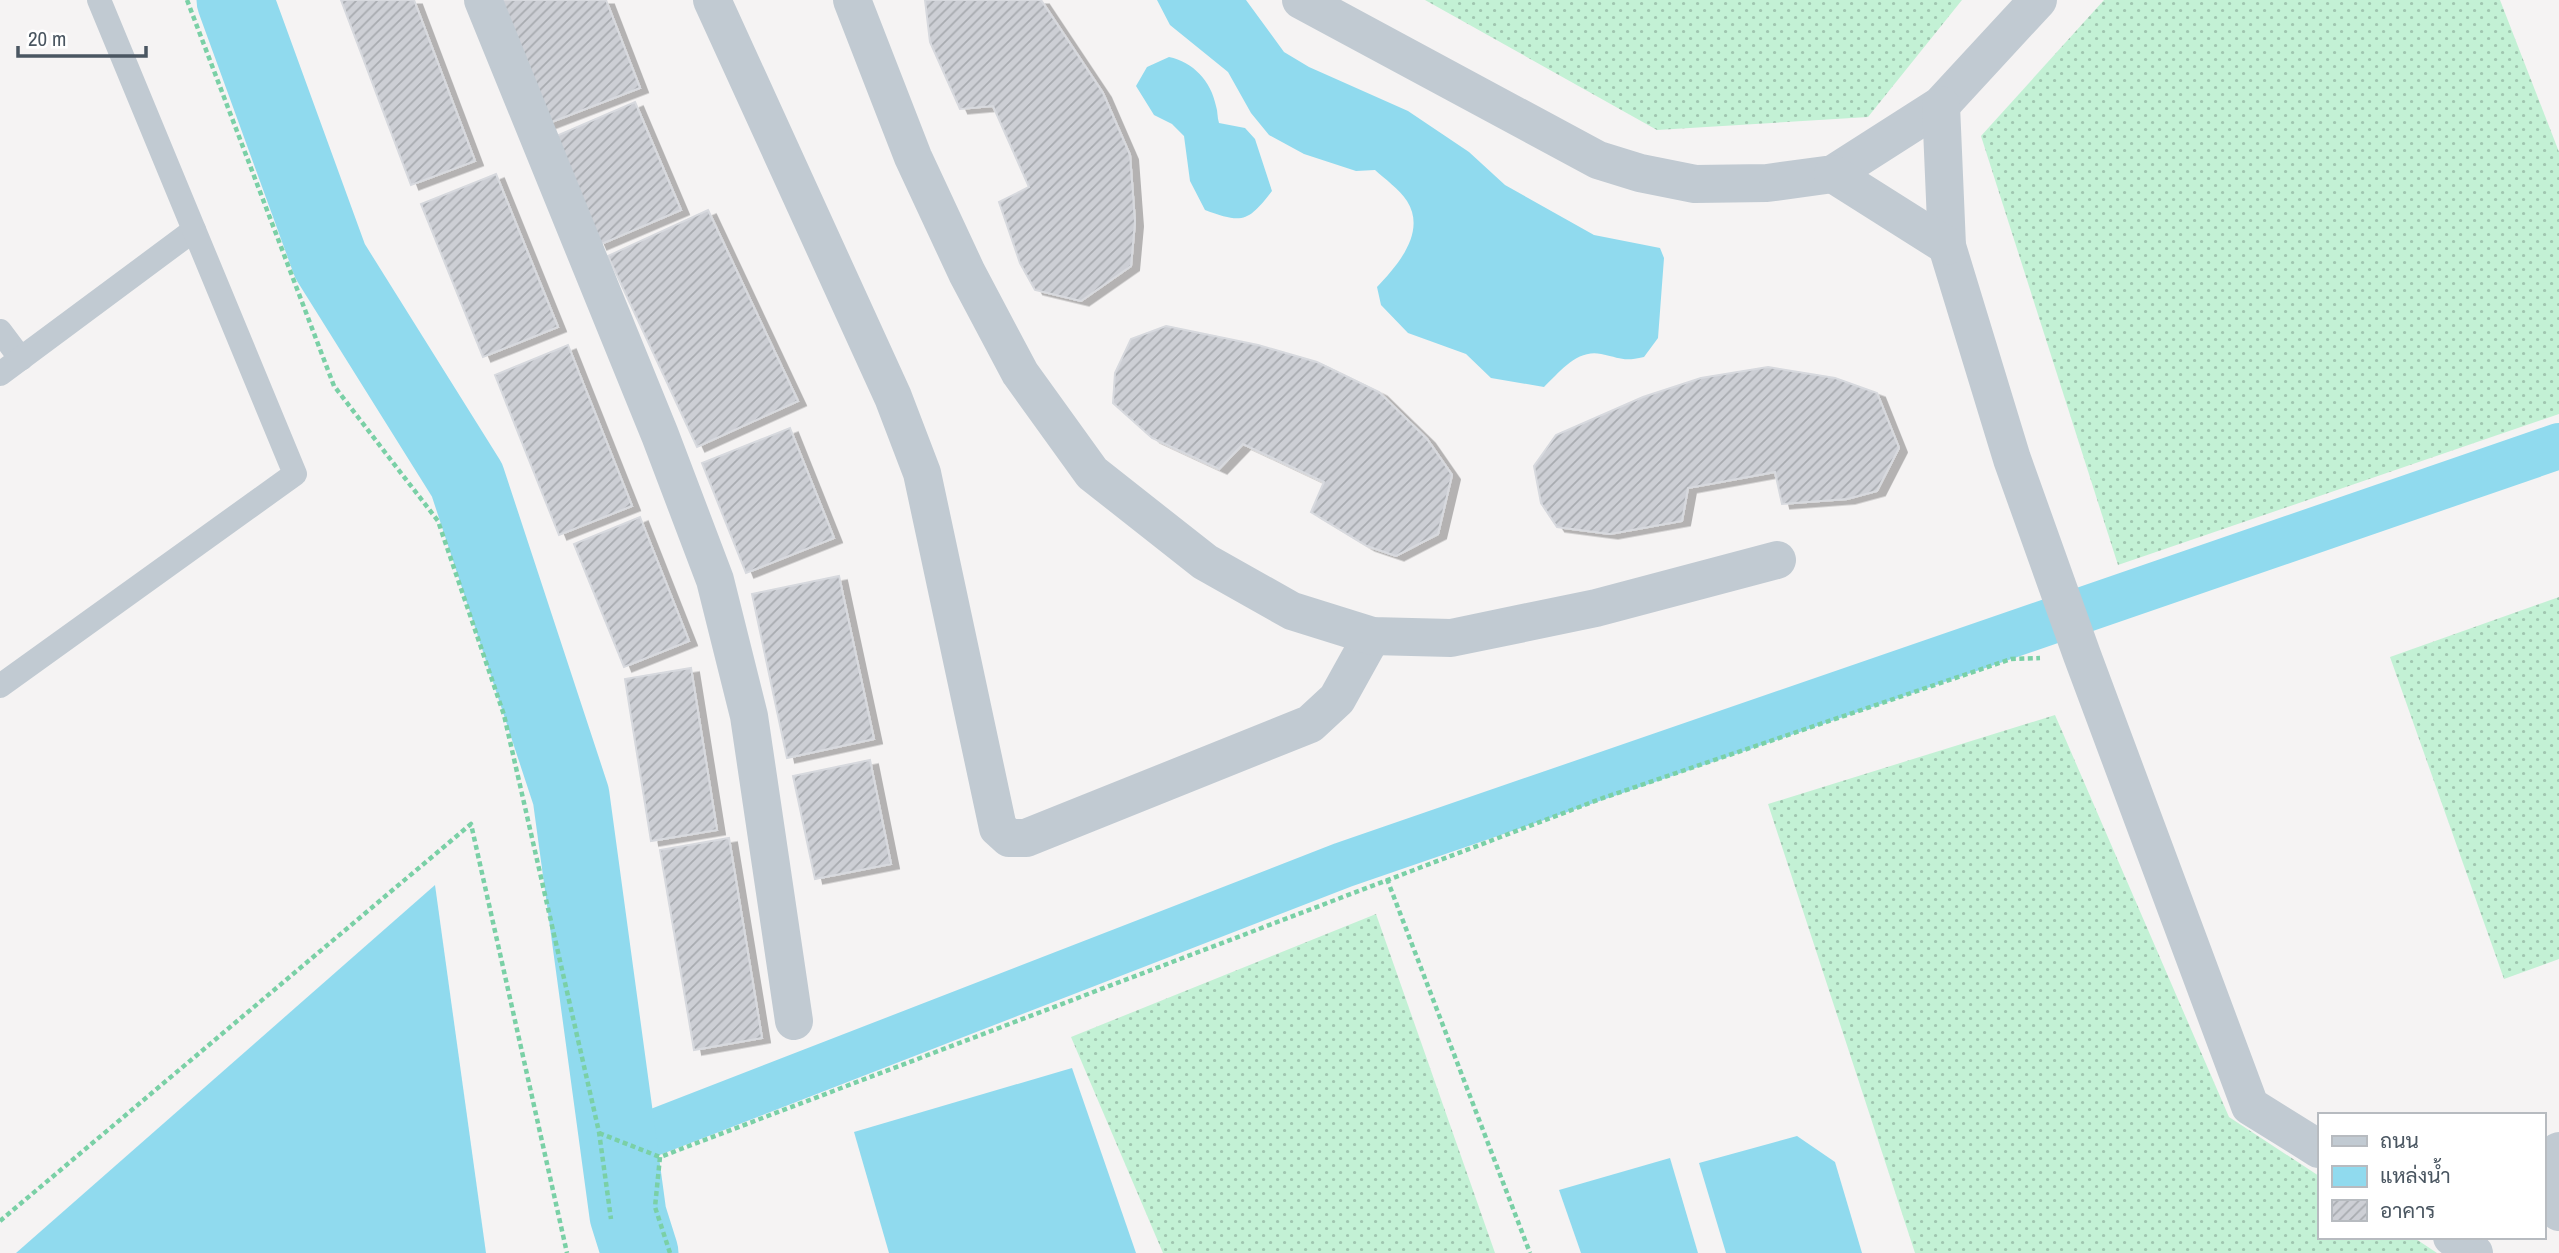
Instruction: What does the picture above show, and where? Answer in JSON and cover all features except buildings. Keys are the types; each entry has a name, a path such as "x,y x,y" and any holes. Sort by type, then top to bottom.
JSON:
{"street":[{"path":"483,0 660,435 715,580 749,716 794,1021"},
{"path":"712,0 893,397 922,473 999,828 1009,838 1026,838 1310,724 1337,699 1373,636"},
{"path":"852,0 913,157 967,274 1020,373 1092,472 1205,562 1292,611 1373,636 1451,638 1596,608 1777,560"},
{"path":"1301,0 1598,160 1640,173 1695,184 1768,183 1833,174 1941,105 2038,0"},
{"path":"1941,105 1947,246 2029,510 2081,655 2250,1106 2318,1148"},
{"path":"1833,174 1947,246"},
{"path":"2559,1151 2552,1189 2559,1212"},
{"path":"2455,1239 2474,1253"}],"lane":[{"path":"0,686 295,474 99,0"},
{"path":"0,374 194,230"},
{"path":"0,331 21,359"}],"path":[{"path":"187,0 334,386 438,521 504,715 599,1132 611,1219"},
{"path":"599,1132 660,1157 1603,798 2011,659 2081,655"},
{"path":"0,1221 471,824 567,1253"},
{"path":"1387,879 1530,1253"},
{"path":"660,1157 654,1208 670,1253"}],"green space":[{"path":"1425,0 1962,0 1868,117 1657,130"},
{"path":"2104,0 2500,0 2559,152 2559,414 2118,565 1981,136"},
{"path":"2559,597 2559,959 2504,979 2390,657"},
{"path":"2055,715 2229,1117 2318,1175 2318,1239 2416,1239 2437,1253 1915,1253 1768,804"},
{"path":"1376,914 1495,1253 1163,1253 1071,1037"}],"water":[{"path":"1157,0 1246,0 1284,52 1309,67 1408,111 1469,152 1505,185 1594,235 1660,248 1664,258 1658,338 1644,357 1626,359 1592,353 1577,358 1544,387 1491,378 1466,354 1408,333 1381,305 1377,287 1401,259 1412,236 1412,213 1404,197 1375,170 1356,171 1304,154 1269,135 1251,113 1228,72 1170,25"},
{"path":"1169,57 1186,63 1200,74 1214,97 1219,123 1245,128 1255,139 1272,191 1257,209 1244,217 1228,217 1205,210 1190,181 1184,136 1172,124 1154,115 1136,86 1147,67"},
{"path":"435,885 486,1253 16,1253"},
{"path":"1072,1068 1136,1253 889,1253 854,1132"},
{"path":"1797,1136 1835,1162 1862,1253 1726,1253 1699,1163"},
{"path":"1670,1158 1698,1253 1581,1253 1559,1190"}],"waterway":[{"path":"235,0 330,261 467,480 571,796 628,1215 640,1253"},
{"path":"619,1146 1343,865 2559,446"}]}
